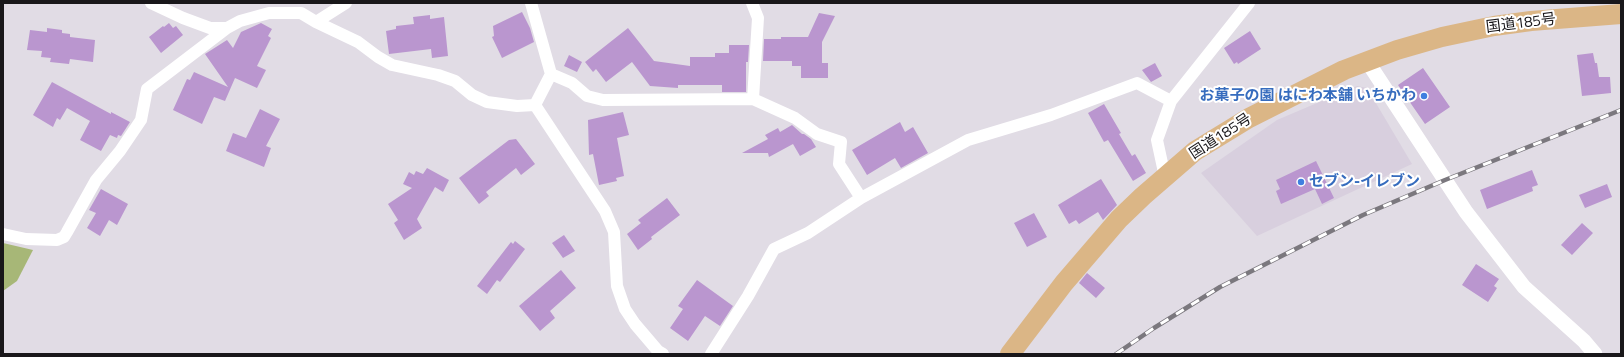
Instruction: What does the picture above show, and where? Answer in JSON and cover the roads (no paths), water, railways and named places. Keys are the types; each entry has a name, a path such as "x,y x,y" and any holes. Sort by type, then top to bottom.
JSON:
{"highway":[{"name":"国道185号","path":"1010,354 1064,283 1119,219 1195,151 1249,118 1304,89 1367,61 1397,50 1442,37 1494,26 1531,21 1621,14"}],"street":[{"path":"151,3 183,18 210,28 227,28"},
{"path":"316,22 346,3"},
{"path":"531,3 551,74 535,105"},
{"path":"752,3 758,18 752,99"},
{"path":"1165,177 1157,140 1171,101 1249,3"},
{"path":"3,234 26,239 57,240 64,237 96,180 120,151 141,120 147,89 227,28 268,13 301,13 316,22 358,42 378,57 392,65 438,75 455,81 472,95 488,102 517,106 535,105"},
{"path":"1367,61 1466,212 1524,287 1584,341 1595,354"},
{"path":"551,74 572,83 587,96 603,100 752,99 796,118 817,134 841,142 840,164 861,198"},
{"path":"711,354 748,296 774,249 808,233 861,198 968,140 1051,115 1137,83 1171,101"},
{"path":"535,105 605,211 614,232 616,286 625,308 639,330 658,351 663,354"}],"railway":[{"path":"1116,354 1154,328 1220,287 1363,215 1445,180 1621,110"}],"place":[{"name":"お菓子の園 はにわ本舗 いちかわ","path":"1424,96"},
{"name":"セブン-イレブン","path":"1301,182"}]}
